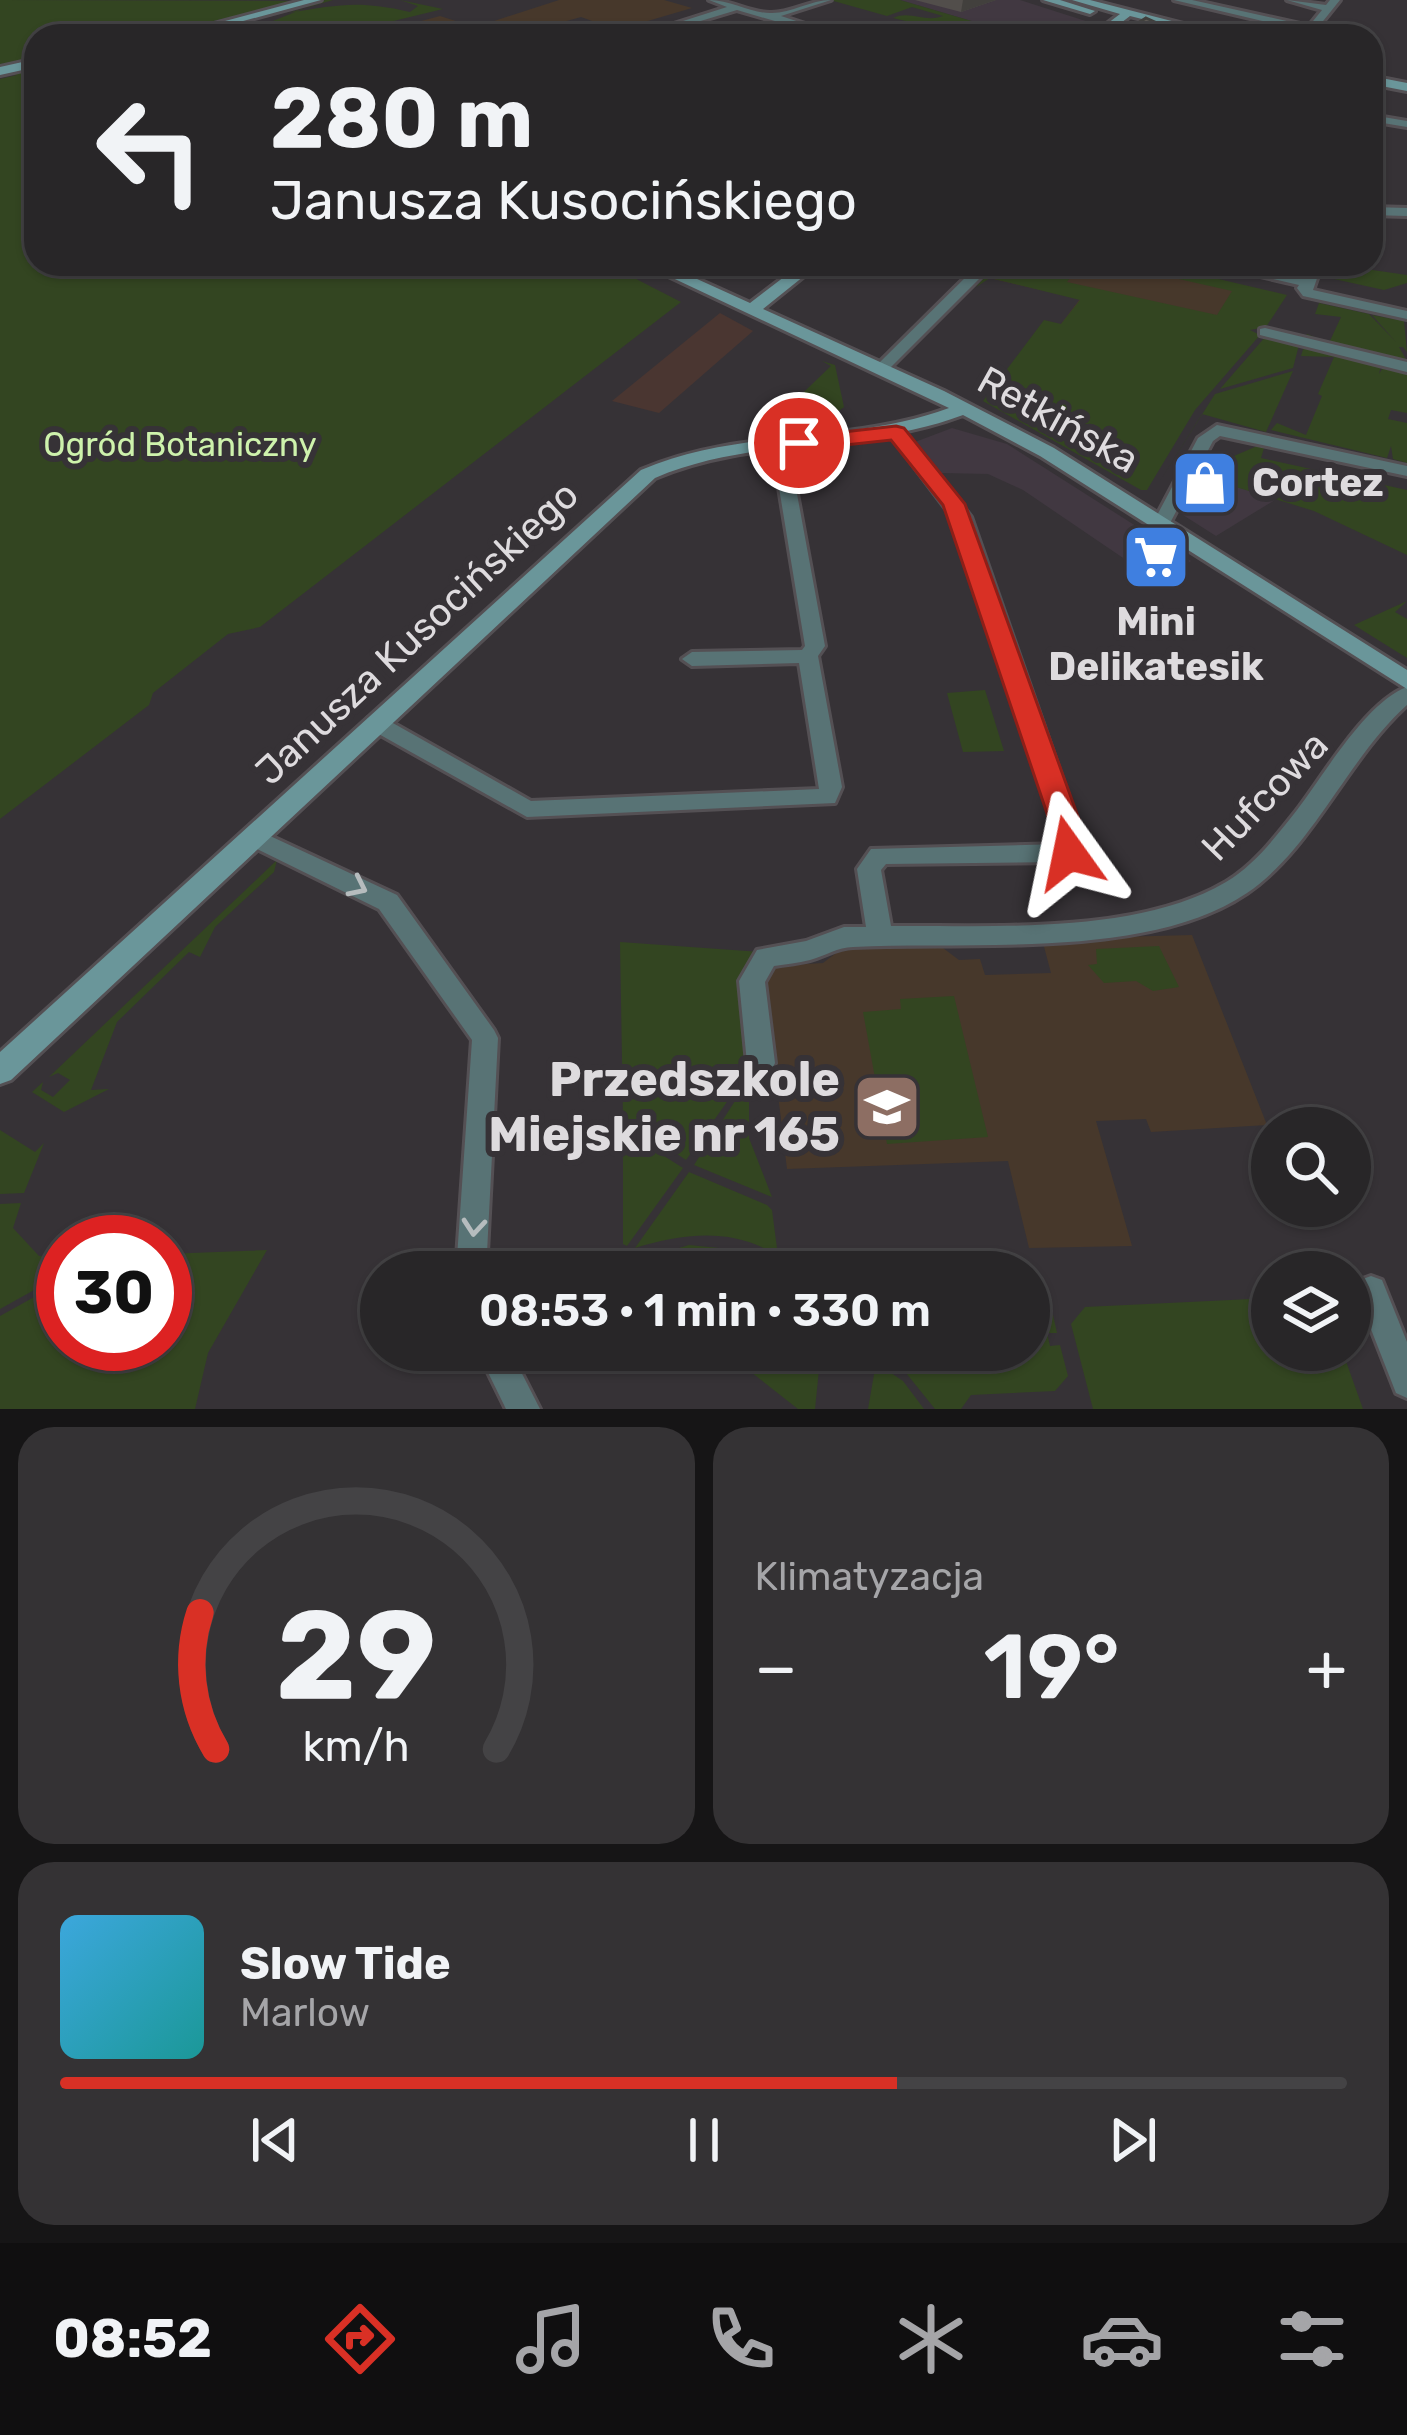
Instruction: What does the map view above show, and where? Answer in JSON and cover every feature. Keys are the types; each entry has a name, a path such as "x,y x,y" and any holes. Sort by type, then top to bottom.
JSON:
{"street":[{"path":"222,24 316,0"},
{"path":"714,0 798,24"},
{"path":"681,24 760,0"},
{"path":"772,16 826,0"},
{"path":"1048,0 1167,24"},
{"path":"1077,0 1153,24"},
{"path":"1179,0 1273,24"},
{"path":"1292,0 1331,4"},
{"path":"211,24 264,13"},
{"path":"1112,24 1124,15"},
{"name":"Retkińska","path":"677,276 964,408 1163,520 1407,680"},
{"path":"751,310 795,276"},
{"path":"881,369 975,276"},
{"path":"1276,276 1306,282"},
{"path":"1309,276 1304,290 1316,296 1407,315"},
{"path":"1265,332 1407,367"},
{"name":"Janusza Kusocińskiego","path":"0,1071 648,474 693,456 896,433 964,408"},
{"path":"1163,520 1208,435 1217,430 1407,471"},
{"path":"880,935 868,869 879,855 957,852 977,857 1069,853 1074,847 962,517 896,433"},
{"path":"376,723 527,809 820,799 831,787 808,656 815,646 780,446"},
{"path":"692,658 808,656"},
{"name":"Hufcowa","path":"761,1063 752,981 758,964 830,940 1128,924 1181,911 1239,886 1407,694"},
{"path":"253,836 388,902 485,1038 472,1251"},
{"path":"1371,1291 1407,1382"},
{"path":"504,1371 524,1409"}],"shaded area":[{"path":"559,0 664,0 692,8 637,24 600,24 581,17 556,24 488,23"},
{"path":"900,0 1020,0 1095,24 982,24"},
{"path":"440,16 465,24 410,24"},
{"path":"1190,276 1241,292 1227,316 1061,324 1080,299 989,278"},
{"path":"720,313 753,331 659,413 612,401"},
{"path":"952,428 1007,444 1191,561 1160,583 1023,490 988,474 941,473 915,442"},
{"path":"1209,463 1242,471 1237,487 1278,498 1216,536 1183,515"},
{"path":"1192,935 1260,1107 1251,1107 1251,1126 1151,1132 1146,1119 1096,1121 1132,1246 1029,1248 1008,1161 787,1169 764,979 775,966 823,963 844,947 939,945 959,960 980,959 985,975 1051,973 1042,939"}],"green space":[{"path":"0,0 305,0 200,24 24,24 24,60 0,64"},
{"path":"400,0 443,9 381,24 266,24 296,12 335,6 410,12 418,6"},
{"path":"830,0 900,0 982,24 918,24 893,18 943,16 912,7 887,16"},
{"name":"Ogród Botaniczny","path":"24,70 24,276 630,276 681,302 260,627 228,634 153,693 149,705 0,819 0,79 17,75 0,74"},
{"path":"1383,272 1407,275 1407,283 1384,290 1321,276 1383,276"},
{"path":"986,276 1071,276 1067,282 1217,315 1232,291 1171,276 1211,276 1287,295 1266,327 1250,330 1260,335 1195,410 1147,490 1141,490 983,401 1044,320 1061,324 1080,300 990,278 976,287"},
{"path":"1319,303 1369,314 1396,342 1372,315 1404,321 1407,352 1399,347 1407,361 1305,338 1307,334 1329,343 1341,317 1315,314"},
{"path":"1266,336 1300,341 1293,368 1220,389"},
{"path":"1305,343 1381,365 1379,374 1384,366 1407,373 1407,413 1391,410 1388,419 1407,423 1407,463 1393,459 1391,446 1387,458 1271,430 1277,423 1306,435 1322,396 1318,394 1334,357 1301,356"},
{"path":"822,361 835,365 844,407 824,422 784,411 831,366"},
{"path":"1293,371 1266,432 1202,414 1215,394"},
{"path":"1262,444 1277,447 1264,448 1261,458 1407,490 1407,555 1314,511 1226,484 1230,473 1208,467"},
{"path":"1407,601 1395,612 1407,619 1407,658 1354,625"},
{"path":"985,690 1004,751 963,752 947,693"},
{"path":"277,860 274,872 215,927 200,957 189,952 117,1022 91,1090 109,1089 64,1112 32,1092 43,1082 41,1090 53,1097 70,1080 58,1073 49,1077"},
{"path":"620,942 761,952 755,1062 686,1160 623,1118"},
{"path":"1159,946 1179,987 1153,991 1136,981 1104,983 1088,965 1097,964 1096,949"},
{"path":"954,996 988,1137 887,1144 863,1012 901,1009 900,999"},
{"path":"749,1079 749,1138 772,1197 694,1165"},
{"path":"0,1130 35,1152 44,1143 24,1193 0,1194"},
{"path":"623,1130 683,1168 627,1246 623,1244"},
{"path":"689,1172 767,1205 772,1210 777,1251 744,1240 708,1236 635,1248"},
{"path":"21,1203 13,1228 36,1253 36,1289 0,1309 0,1204"},
{"path":"689,1245 741,1251 669,1251"},
{"path":"267,1250 208,1353 195,1409 0,1409 0,1316 36,1296 36,1371 192,1371 192,1253"},
{"path":"1251,1299 1251,1371 1349,1371 1363,1409 1093,1409 1071,1324 1085,1307"},
{"path":"1050,1311 1053,1315 1057,1333 1050,1333"},
{"path":"1060,1345 1068,1376 1055,1391 971,1395 961,1409 935,1409 904,1371 1050,1371 1050,1346"},
{"path":"750,1371 819,1371 815,1409 798,1409"},
{"path":"875,1371 888,1371 903,1381 924,1409 868,1409"}],"place":[{"name":"Cortez","path":"1205,483"},
{"name":"Mini Delikatesik","path":"1156,557"},
{"name":"Przedszkole Miejskie nr 165","path":"887,1107"}],"route":[{"path":"799,443 896,433 954,504 972,542 1074,847 1069,853"}]}
